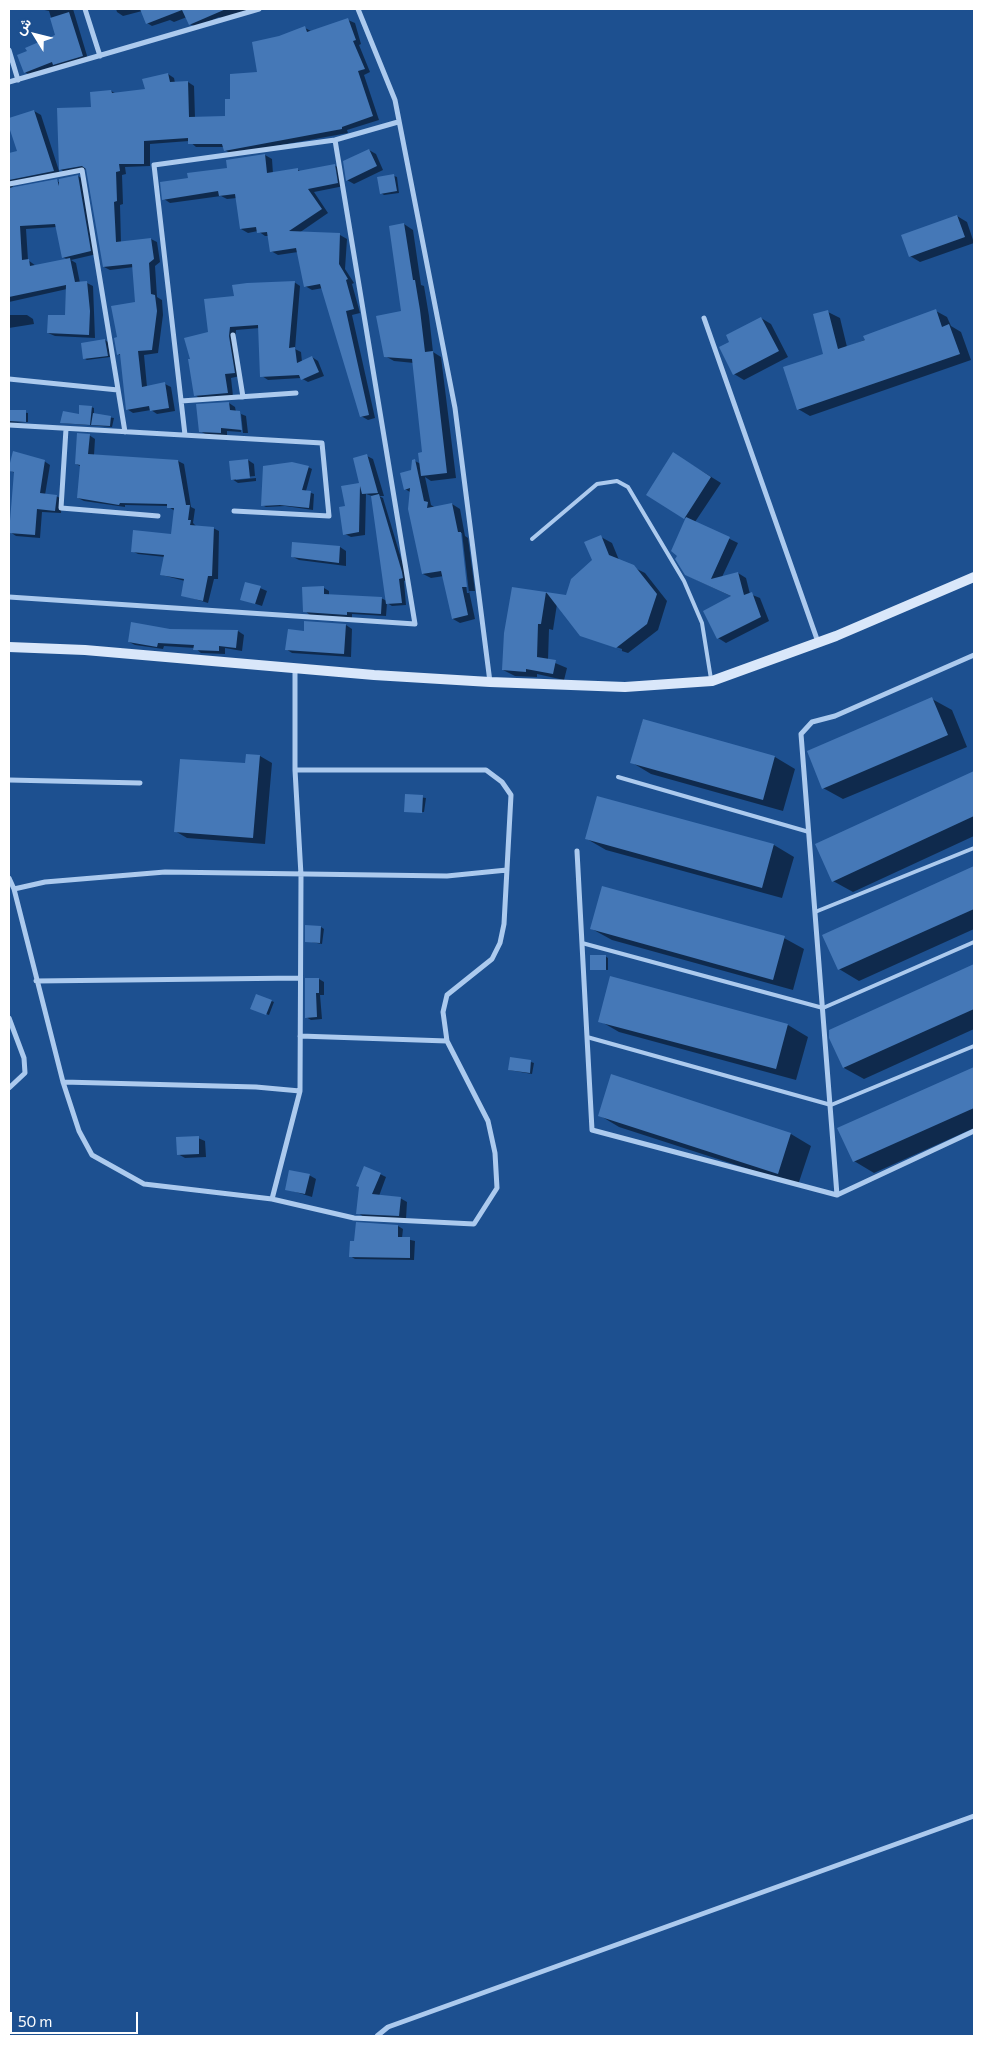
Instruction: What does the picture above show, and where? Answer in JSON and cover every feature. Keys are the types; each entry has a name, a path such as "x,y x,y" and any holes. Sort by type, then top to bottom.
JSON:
{"main road":[{"path":"9,647 85,650 490,682 625,687 712,682 818,642 974,578"}],"street":[{"path":"85,9 100,56"},
{"path":"9,82 259,9"},
{"path":"358,9 395,100 455,408 490,682"},
{"path":"9,50 18,80"},
{"path":"185,436 154,165 335,140 398,122"},
{"path":"9,597 415,624 335,140"},
{"path":"9,184 82,170 125,432"},
{"path":"704,318 818,642"},
{"path":"233,335 243,397"},
{"path":"9,379 118,390"},
{"path":"181,401 296,394"},
{"path":"9,425 322,443 329,516 234,512"},
{"path":"66,429 61,508 158,516"},
{"path":"837,1195 801,734 812,722 835,716 974,655"},
{"path":"272,1199 300,1091 301,875 295,770 295,668"},
{"path":"9,878 14,889 63,1082 79,1131 92,1155 144,1184 272,1199 354,1218 474,1224 497,1188 495,1153 488,1121 447,1041 443,1012 447,995 492,959 500,943 507,870 511,795 502,782 486,770 295,770"},
{"path":"9,780 140,783"},
{"path":"577,850 592,1130 837,1195 974,1131"},
{"path":"14,889 45,882 165,872 447,876 507,870"},
{"path":"36,981 300,978"},
{"path":"9,1018 24,1058 25,1073 9,1088"},
{"path":"300,1036 447,1041"},
{"path":"63,1082 256,1087 300,1091"},
{"path":"378,2036 388,2028 974,1816"}],"lane":[{"path":"532,540 597,484 617,482 628,487 684,581 698,615 712,682"},
{"path":"618,777 809,832"},
{"path":"815,912 974,848"},
{"path":"582,942 823,1008 974,942"},
{"path":"587,1037 830,1105 974,1046"}],"building":[{"path":"140,9 226,9 189,25 182,10 146,24"},
{"path":"69,12 83,56 53,65 52,62 24,73 17,55 27,51 25,48 55,35 50,18"},
{"path":"348,18 356,40 353,41 365,69 358,71 373,116 342,127 342,129 224,151 222,144 188,144 188,138 144,141 144,164 119,164 120,171 116,172 117,201 114,202 116,242 151,238 154,259 149,263 151,294 155,295 157,311 152,350 138,351 142,387 165,382 169,408 150,411 149,406 126,410 120,354 117,355 114,338 117,337 111,306 135,302 132,264 103,267 86,169 82,166 59,170 57,108 91,107 90,92 111,90 112,93 145,89 142,79 168,73 170,82 188,81 189,117 225,116 225,99 230,99 230,74 257,72 252,42 279,36 305,26 307,32"},
{"path":"34,110 54,171 9,180 9,153 17,151 9,127 9,118"},
{"path":"369,149 377,166 346,181 343,161"},
{"path":"265,154 267,173 298,168 298,171 335,164 338,183 308,189 322,209 289,231 340,233 339,264 348,279 346,280 354,309 346,311 369,415 360,417 320,284 304,287 296,248 270,252 267,232 257,233 256,227 240,229 235,194 219,196 218,191 162,200 160,182 188,178 187,173 227,168 226,160"},
{"path":"394,174 397,191 380,194 377,177"},
{"path":"78,175 91,251 62,258 55,224 20,226 22,260 29,259 30,266 70,258 75,282 87,281 90,311 89,335 47,333 48,315 65,315 66,285 9,297 9,188 57,179 59,186 59,179"},
{"path":"957,215 965,237 909,257 901,235"},
{"path":"404,223 420,310 425,352 433,351 447,473 421,476 418,453 422,452 412,359 384,357 376,316 401,311 389,226"},
{"path":"295,281 289,348 295,347 297,363 312,356 319,372 301,380 299,375 260,377 258,325 230,327 229,336 235,373 225,374 228,393 194,396 188,359 190,359 184,338 208,332 204,299 234,296 232,285"},
{"path":"936,309 942,327 949,324 960,354 797,410 783,367 823,354 813,314 828,310 838,349 865,340 863,336"},
{"path":"761,317 779,351 733,375 719,347 729,342 726,335"},
{"path":"105,339 108,356 83,359 81,343"},
{"path":"229,402 230,410 240,411 242,430 221,428 221,433 199,432 196,404"},
{"path":"79,405 92,406 90,425 60,423 63,411 79,414"},
{"path":"9,410 26,410 26,422 9,421"},
{"path":"93,413 111,416 110,426 91,425"},
{"path":"77,433 90,434 88,454 178,460 186,505 190,505 188,520 191,520 190,525 214,527 212,576 208,576 203,601 181,596 184,579 160,575 164,555 131,552 133,530 171,534 174,508 167,508 167,504 120,503 119,505 77,498 80,465 75,464"},
{"path":"13,451 45,460 40,493 57,495 55,511 37,509 35,535 9,533 14,472 9,471 9,467"},
{"path":"673,452 711,477 684,519 646,495"},
{"path":"367,454 378,493 362,494 360,486 359,532 343,535 339,507 345,506 341,486 359,483 353,458"},
{"path":"248,459 250,478 231,480 229,461"},
{"path":"415,459 424,501 428,502 427,508 452,503 458,532 461,532 467,587 462,587 468,615 452,619 441,571 422,574 408,509 410,488 404,490 400,473 411,470 412,460"},
{"path":"292,462 309,466 302,490 311,491 309,508 280,505 261,506 263,466"},
{"path":"379,494 402,572 403,578 399,579 402,603 386,604 371,496"},
{"path":"686,517 730,537 711,579 738,572 744,595 752,592 761,617 717,639 703,611 731,596 685,575 675,559 677,556 671,551"},
{"path":"601,535 609,555 634,565 657,594 647,624 616,648 580,636 546,592 566,595 571,579 592,560 584,542"},
{"path":"292,542 340,546 339,563 291,557"},
{"path":"245,582 261,586 255,604 240,600"},
{"path":"324,586 324,594 382,597 381,614 347,612 347,615 303,612 302,587"},
{"path":"512,587 546,592 541,624 538,624 537,657 556,660 553,674 526,669 526,672 502,670 504,633"},
{"path":"304,621 346,624 344,654 285,650 288,629 304,631"},
{"path":"131,622 170,629 238,630 236,648 219,646 219,651 193,650 194,645 158,643 157,647 128,642"},
{"path":"932,697 948,735 822,789 807,751"},
{"path":"643,719 775,756 763,800 630,763"},
{"path":"246,754 260,755 253,838 174,832 180,759 245,763"},
{"path":"974,771 974,816 832,882 815,844"},
{"path":"405,794 423,795 422,813 404,812"},
{"path":"597,796 774,844 762,888 585,839"},
{"path":"974,866 974,909 838,970 822,935"},
{"path":"602,886 785,936 773,980 590,929"},
{"path":"305,925 321,926 320,943 305,942"},
{"path":"590,955 606,955 606,970 590,970"},
{"path":"974,964 974,1009 843,1068 829,1038 829,1030"},
{"path":"610,976 788,1024 776,1069 598,1022"},
{"path":"305,978 319,978 319,993 316,993 317,1017 305,1018"},
{"path":"256,994 272,1000 266,1015 250,1009"},
{"path":"510,1057 531,1060 530,1073 508,1070"},
{"path":"974,1067 974,1108 853,1162 837,1128"},
{"path":"611,1074 791,1133 778,1174 598,1116"},
{"path":"199,1136 199,1154 177,1155 176,1137"},
{"path":"364,1166 381,1173 372,1194 401,1197 399,1216 356,1214 359,1187 356,1186"},
{"path":"289,1170 310,1174 305,1194 285,1190"},
{"path":"356,1222 398,1225 398,1237 410,1237 410,1258 349,1257 350,1241 354,1241"}]}
